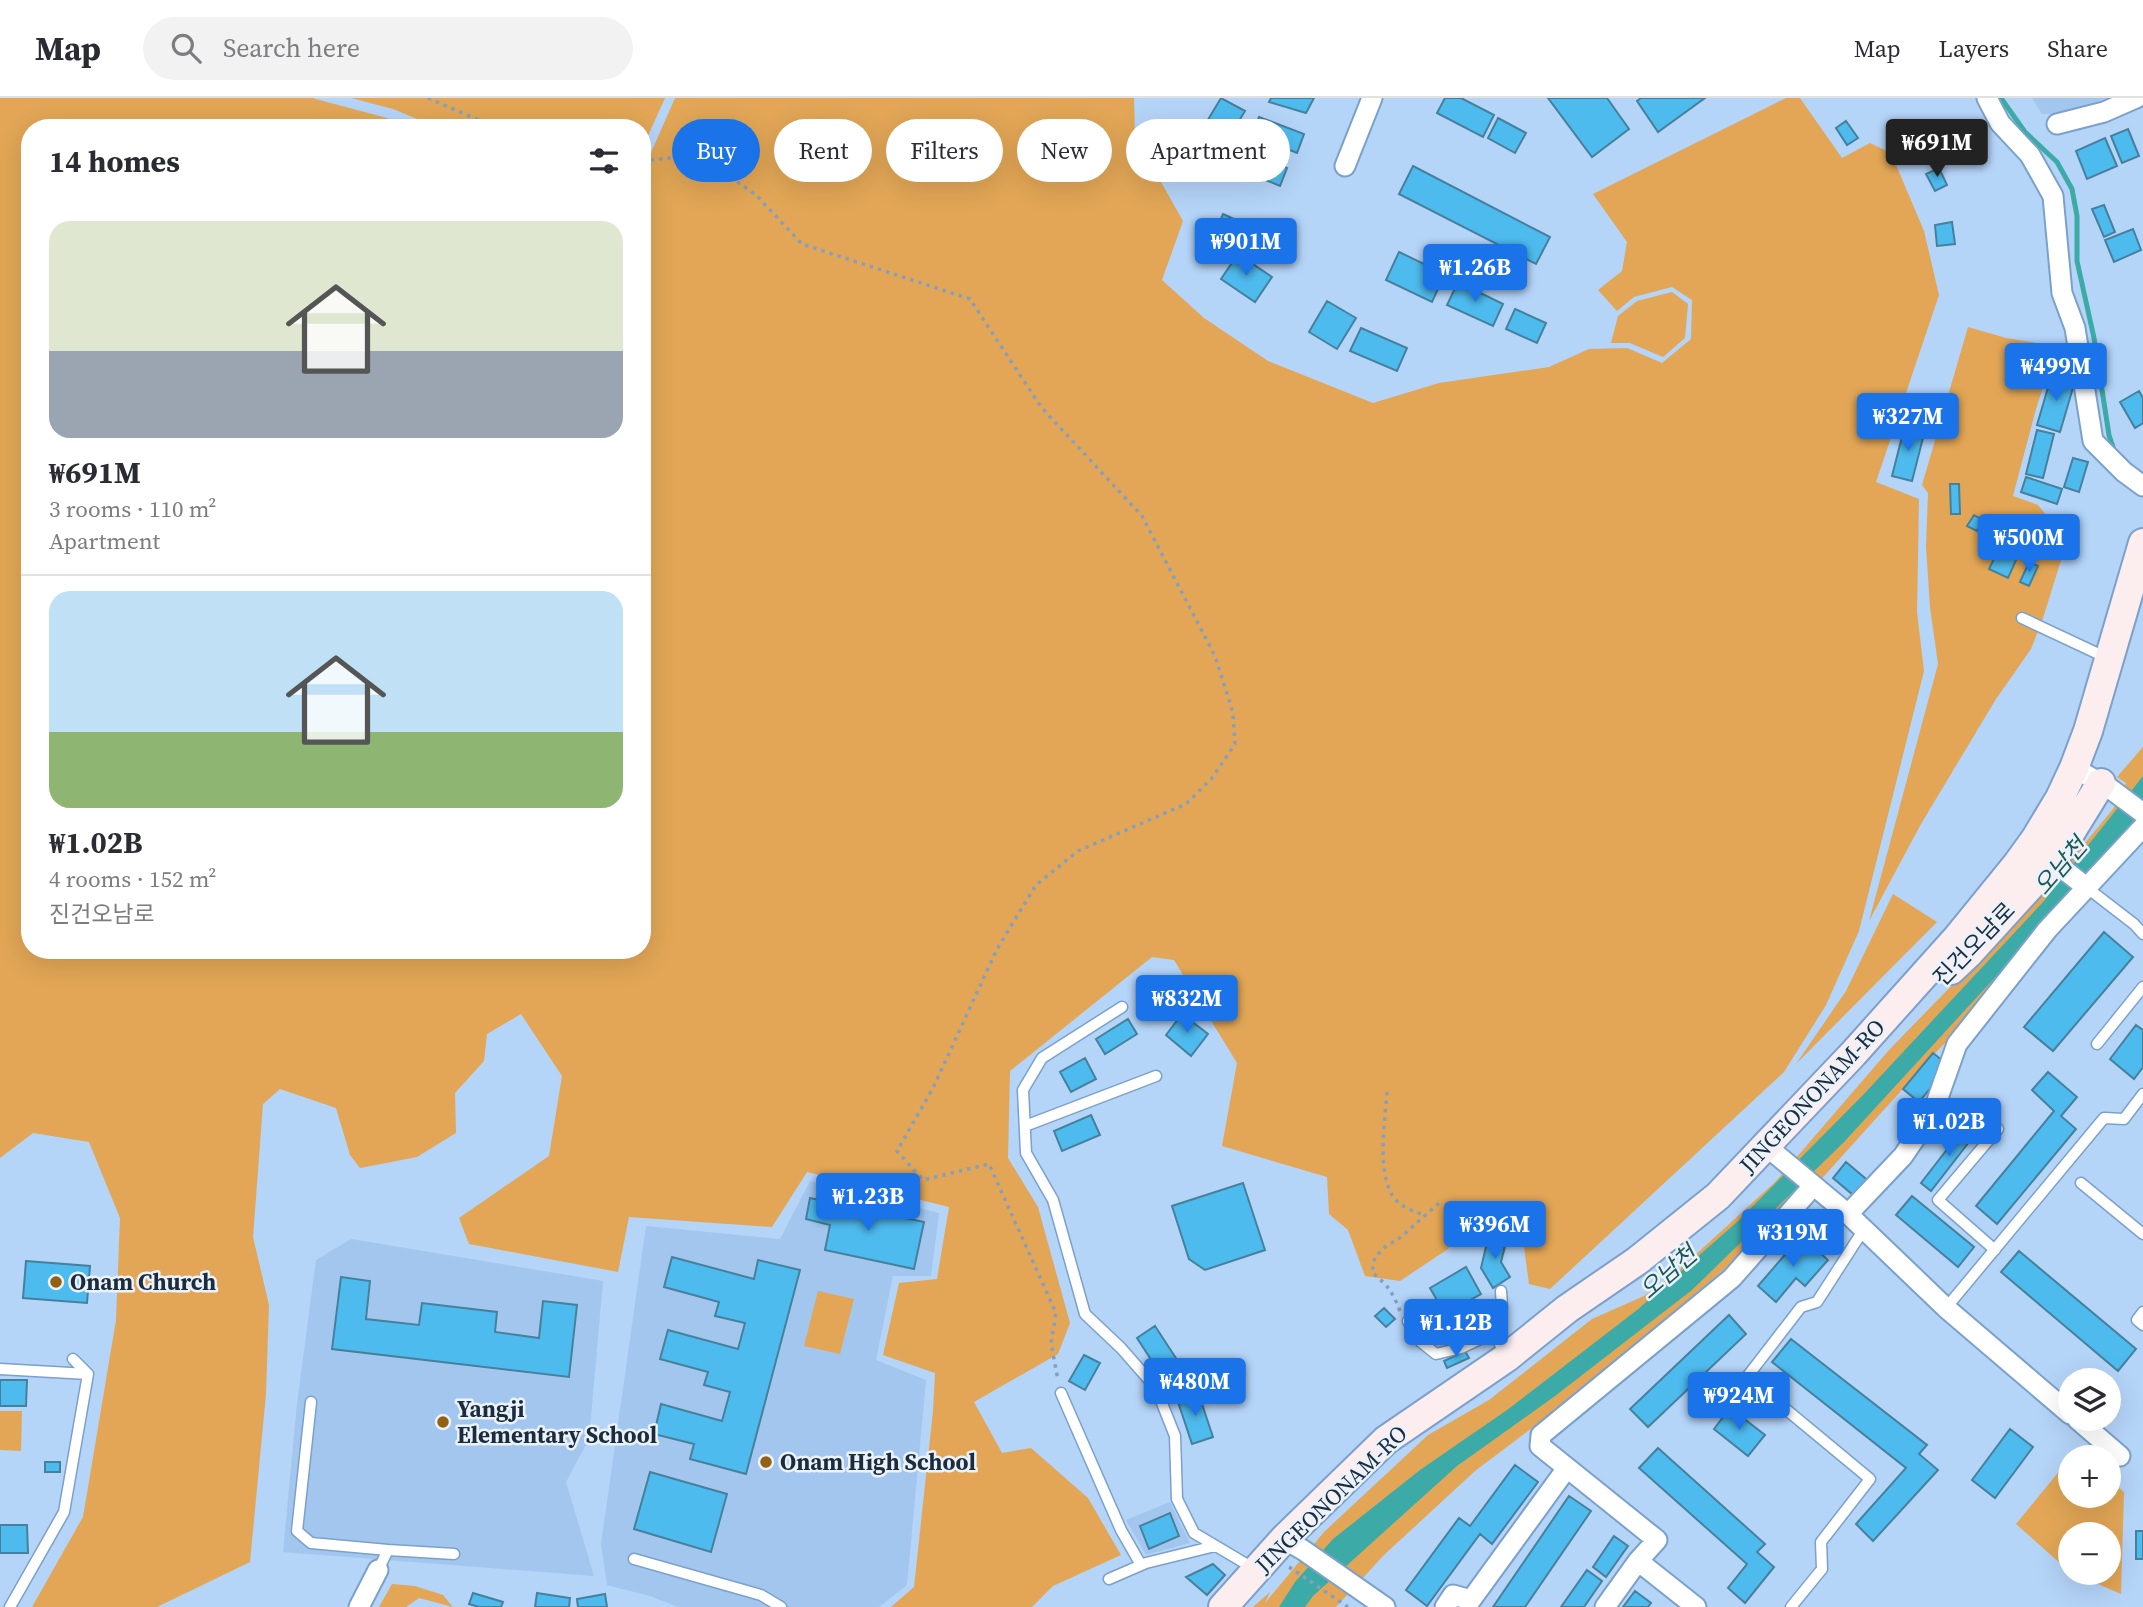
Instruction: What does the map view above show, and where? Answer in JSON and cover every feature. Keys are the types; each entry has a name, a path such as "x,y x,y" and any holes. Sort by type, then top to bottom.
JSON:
{"main road":[{"name":"JINGEONONAM-RO","path":"1223,1607 1256,1570 1292,1551 1386,1440 1501,1345 1567,1309 1637,1261 1771,1150 1957,938 2018,863 2060,798 2088,732 2143,543"},
{"name":"진건오남로","path":"1853,1054 1904,1014 1969,953 2055,862 2104,785"}],"street":[{"path":"1345,166 1373,98"},
{"path":"1987,98 2000,123 2030,155 2053,195 2062,293 2075,328 2093,441 2124,472 2143,486"},
{"path":"2057,124 2104,112 2136,98"},
{"path":"2074,768 2104,785 2143,813"},
{"path":"1848,1214 1903,1156 1933,1112 1957,1044 2047,930 2143,827"},
{"path":"2055,862 2086,887"},
{"path":"1771,1150 1848,1214 1947,1308 2058,1404"},
{"path":"1605,1607 1637,1561 1657,1540 1540,1446 1541,1435 1732,1278 1811,1184"},
{"path":"2091,1431 2107,1445"},
{"path":"1445,1607 1453,1595 1471,1600 1567,1468"},
{"path":"1292,1551 1374,1604"},
{"path":"1637,1561 1696,1607"},
{"path":"359,1607 378,1570"}],"lane":[{"path":"2022,618 2109,659"},
{"path":"2086,887 2143,934"},
{"path":"2097,1044 2143,987"},
{"path":"1122,1007 1042,1058 1023,1090 1026,1153 1053,1200 1085,1314 1121,1348 1156,1388 1175,1436 1177,1499 1194,1533 1256,1570"},
{"path":"1025,1126 1156,1076"},
{"path":"1947,1308 2105,1118 2124,1119 2143,1094"},
{"path":"1996,1250 1938,1200 1998,1129"},
{"path":"2081,1183 2143,1234"},
{"path":"1791,1607 1822,1569 1821,1542 1870,1479 1747,1377 1801,1307 1817,1302 1864,1229"},
{"path":"1408,1321 1421,1342 1436,1354 1461,1348 1501,1345 1501,1290"},
{"path":"2143,1312 2137,1320 2143,1325"},
{"path":"73,1359 88,1374"},
{"path":"0,1368 88,1374"},
{"path":"10,1607 64,1512 88,1374"},
{"path":"1060,1393 1121,1530 1141,1565"},
{"path":"311,1402 297,1531 311,1543 454,1554"},
{"path":"1109,1579 1141,1565 1215,1546"},
{"path":"378,1570 388,1550"},
{"path":"634,1559 761,1595 781,1607"}],"path":[{"path":"428,98 476,119"},
{"path":"651,160 687,156 722,171 756,195 802,244 970,299 1041,407 1142,516 1215,656 1233,713 1235,744 1212,778 1186,804 1078,851 1036,885 998,948 933,1088 897,1151 923,1180 989,1164 1056,1313 1051,1343 1060,1393"},
{"path":"1387,1092 1384,1171 1392,1195 1406,1209 1424,1215"},
{"path":"1408,1321 1399,1310 1395,1296 1372,1272 1375,1257 1438,1203"},
{"path":"1292,1551 1348,1607"}],"shaded area":[{"path":"0,98 312,98 389,119 21,119 21,959 651,959 651,153 675,98 1134,98 1135,119 1126,119 1126,182 1161,182 1183,221 1162,280 1204,318 1268,361 1373,403 1439,383 1549,367 1589,349 1627,348 1662,363 1691,339 1692,300 1672,287 1634,297 1617,311 1598,290 1622,271 1627,242 1593,194 1786,98 1800,98 1842,158 1870,143 1891,153 1924,231 1939,295 1876,482 1919,499 1917,612 1924,671 1859,931 1826,1005 1784,1072 1550,1289 1529,1284 1522,1232 1513,1204 1476,1214 1448,1249 1400,1281 1365,1276 1348,1230 1329,1214 1327,1177 1222,1146 1237,1063 1174,960 1152,957 1010,1071 1008,1158 1038,1207 1070,1323 1058,1354 974,1402 1002,1453 1031,1448 1088,1498 1121,1555 1053,1586 1032,1607 891,1607 914,1587 935,1373 883,1355 899,1283 937,1279 949,1207 807,1172 772,1227 629,1217 618,1272 469,1244 459,1218 549,1156 562,1076 521,1014 487,1034 484,1061 455,1093 456,1133 417,1157 360,1168 350,1155 336,1108 280,1089 263,1104 253,1237 269,1305 266,1394 250,1562 157,1607 32,1607 83,1517 116,1320 120,1218 89,1142 33,1133 0,1158"},
{"path":"351,98 665,98 651,129 651,119 417,119 393,109"},
{"path":"2032,98 2107,98 2060,114 2042,114"},
{"path":"1672,292 1688,304 1685,338 1663,357 1630,343 1611,343 1618,316 1637,301"},
{"path":"1968,327 2006,338 2056,346 2013,496 2038,505 2046,515 2073,522 2031,649 1996,699 1921,824 1869,921 1938,664 1930,607 1926,547 1928,493 1922,485"},
{"path":"2143,747 2143,836 2030,962 1937,1051 1797,1206 1601,1376 1475,1471 1384,1555 1336,1607 1253,1607 1270,1592 1265,1603 1324,1532 1428,1435 1489,1400 1592,1319 1644,1296 1680,1269 1776,1181 1889,1050 2057,877 2113,809 2126,783 2117,777"},
{"path":"2143,776 2143,811 2066,900 1844,1142 1692,1290 1555,1396 1457,1466 1313,1596 1305,1607 1279,1607 1295,1582 1333,1539 1420,1470 1507,1410 1637,1310 1737,1222 1863,1095 2043,902"},
{"path":"1893,894 1937,922 1796,1064 1846,991"},
{"name":"Onam High School","path":"810,1181 939,1213 931,1276 893,1276 876,1360 926,1380 907,1585 879,1607 678,1607 650,1596 607,1585 601,1544 646,1226 780,1239"},
{"name":"Yangji Elementary School","path":"351,1239 603,1281 589,1439 566,1482 594,1576 283,1552 297,1404 316,1260"},
{"path":"818,1291 854,1299 840,1354 804,1346"},
{"path":"0,1411 22,1411 21,1451 0,1450"},
{"path":"2058,1473 2058,1508 2121,1508 2121,1490 2124,1492 2121,1594 2100,1585 2121,1585 2121,1522 2058,1522 2058,1561 2016,1524"},
{"path":"1170,1502 1190,1543 1146,1555 1126,1520"},
{"path":"392,1584 415,1586 443,1595 453,1607 419,1598 406,1607 379,1607"}],"building":[{"path":"1221,98 1245,111 1240,119 1208,119"},
{"path":"1271,98 1314,98 1306,113 1269,102"},
{"path":"1445,98 1461,98 1494,115 1483,137 1437,113"},
{"path":"1548,98 1607,98 1629,129 1592,157"},
{"path":"1641,98 1705,98 1658,132 1637,101"},
{"path":"1498,118 1526,133 1515,153 1488,138"},
{"path":"1846,121 1858,138 1847,145 1836,128"},
{"path":"1290,129 1304,134 1297,153 1290,150"},
{"path":"2128,129 2139,156 2122,163 2111,136"},
{"path":"2105,138 2117,166 2087,179 2076,151"},
{"path":"1413,166 1550,237 1536,264 1399,194"},
{"path":"1939,168 1947,185 1935,191 1926,174"},
{"path":"2104,205 2115,232 2104,237 2092,209"},
{"path":"1223,214 1245,224 1231,259 1208,249"},
{"path":"1952,222 1955,244 1937,246 1935,225"},
{"path":"2133,229 2141,250 2114,262 2105,240"},
{"path":"1399,252 1445,274 1432,302 1386,280"},
{"path":"1238,254 1272,277 1255,302 1221,279"},
{"path":"1458,282 1503,304 1493,326 1447,305"},
{"path":"1327,301 1356,318 1337,349 1309,332"},
{"path":"1515,309 1546,323 1537,343 1506,329"},
{"path":"1361,328 1407,348 1397,371 1350,351"},
{"path":"2052,374 2075,381 2060,432 2037,425"},
{"path":"2139,391 2143,398 2143,423 2135,428 2120,402"},
{"path":"1905,425 1925,430 1912,481 1892,476"},
{"path":"2037,430 2054,434 2043,478 2026,474"},
{"path":"2073,458 2088,462 2079,492 2064,487"},
{"path":"2026,477 2062,489 2057,504 2021,492"},
{"path":"1950,484 1959,484 1960,514 1951,514"},
{"path":"1974,515 1983,520 1977,531 1967,526"},
{"path":"2008,530 2026,538 2008,578 1989,569"},
{"path":"2029,562 2038,566 2029,586 2020,582"},
{"path":"2104,932 2133,957 2053,1051 2024,1027"},
{"path":"1158,981 1182,998 1171,1014 1146,998"},
{"path":"1182,1014 1208,1034 1191,1056 1166,1035"},
{"path":"1128,1019 1137,1034 1105,1054 1096,1039"},
{"path":"2136,1025 2143,1030 2143,1067 2134,1079 2110,1059"},
{"path":"1933,1053 1949,1066 1919,1102 1903,1089"},
{"path":"1085,1058 1096,1079 1071,1092 1060,1072"},
{"path":"2048,1072 2077,1097 2061,1116 2076,1129 1997,1224 1976,1206 2054,1111 2032,1090"},
{"path":"1091,1115 1100,1135 1062,1151 1054,1131"},
{"path":"1966,1125 1976,1133 1931,1191 1921,1183"},
{"path":"1846,1162 1872,1184 1859,1200 1833,1178"},
{"path":"1243,1183 1265,1250 1205,1270 1189,1259 1172,1206"},
{"path":"1912,1196 1974,1247 1958,1267 1896,1215"},
{"path":"810,1198 924,1222 914,1269 825,1250 830,1225 806,1219"},
{"path":"1489,1234 1507,1238 1501,1262 1510,1277 1493,1288 1481,1268"},
{"path":"1801,1236 1828,1260 1805,1286 1796,1278 1776,1302 1758,1286"},
{"path":"2019,1251 2136,1349 2120,1368 2114,1368 2001,1272"},
{"path":"672,1257 754,1279 758,1260 800,1270 746,1474 690,1459 694,1444 654,1434 661,1404 722,1421 730,1392 704,1385 708,1372 660,1359 668,1330 738,1349 745,1323 715,1316 719,1302 664,1287"},
{"name":"Onam Church","path":"26,1261 90,1266 87,1303 23,1298"},
{"path":"1466,1267 1481,1294 1445,1314 1430,1288"},
{"path":"341,1277 370,1281 366,1319 419,1325 422,1303 497,1312 495,1332 539,1338 543,1301 577,1305 569,1377 332,1349"},
{"path":"1384,1308 1395,1319 1386,1327 1375,1316"},
{"path":"1729,1315 1746,1334 1648,1427 1630,1409"},
{"path":"1155,1326 1183,1369 1165,1381 1137,1338"},
{"path":"1791,1339 1927,1445 1919,1454 1938,1470 1873,1541 1856,1524 1906,1468 1772,1362"},
{"path":"1465,1351 1469,1358 1447,1368 1444,1361"},
{"path":"1084,1355 1100,1363 1085,1390 1069,1381"},
{"path":"0,1380 27,1380 26,1406 0,1406"},
{"path":"1198,1392 1213,1437 1192,1444 1177,1399"},
{"path":"1730,1408 1765,1435 1748,1456 1714,1429"},
{"path":"2010,1429 2033,1447 1995,1498 1972,1480"},
{"path":"1658,1448 1765,1544 1757,1552 1774,1567 1745,1603 1728,1588 1747,1564 1639,1468"},
{"path":"45,1462 60,1462 60,1472 45,1472"},
{"path":"1515,1465 1538,1482 1492,1544 1480,1534 1427,1606 1406,1590 1459,1518 1470,1526"},
{"path":"650,1472 727,1494 711,1552 634,1529"},
{"path":"1569,1496 1591,1511 1525,1607 1493,1607"},
{"path":"1170,1513 1179,1536 1149,1549 1140,1526"},
{"path":"0,1525 27,1525 28,1553 0,1553"},
{"path":"2136,1531 2143,1531 2143,1559 2136,1559"},
{"path":"1614,1536 1628,1546 1606,1577 1593,1567"},
{"path":"1213,1564 1225,1575 1207,1595 1186,1577"},
{"path":"1587,1570 1602,1581 1584,1607 1561,1607"},
{"path":"1635,1591 1651,1603 1648,1607 1623,1607"},
{"path":"473,1593 503,1602 501,1607 469,1604"},
{"path":"537,1593 570,1598 569,1607 535,1607"},
{"path":"605,1594 607,1607 578,1607 577,1599"}],"waterway":[{"path":"2001,98 2025,132 2057,162 2072,189 2077,216 2077,261 2114,450"}],"place":[{"name":"Onam Church","path":"56,1282"},
{"name":"Yangji Elementary School","path":"443,1422"},
{"name":"Onam High School","path":"766,1462"}],"water label":[{"name":"오남천","path":"2060,866"},
{"name":"오남천","path":"1668,1272"}]}
